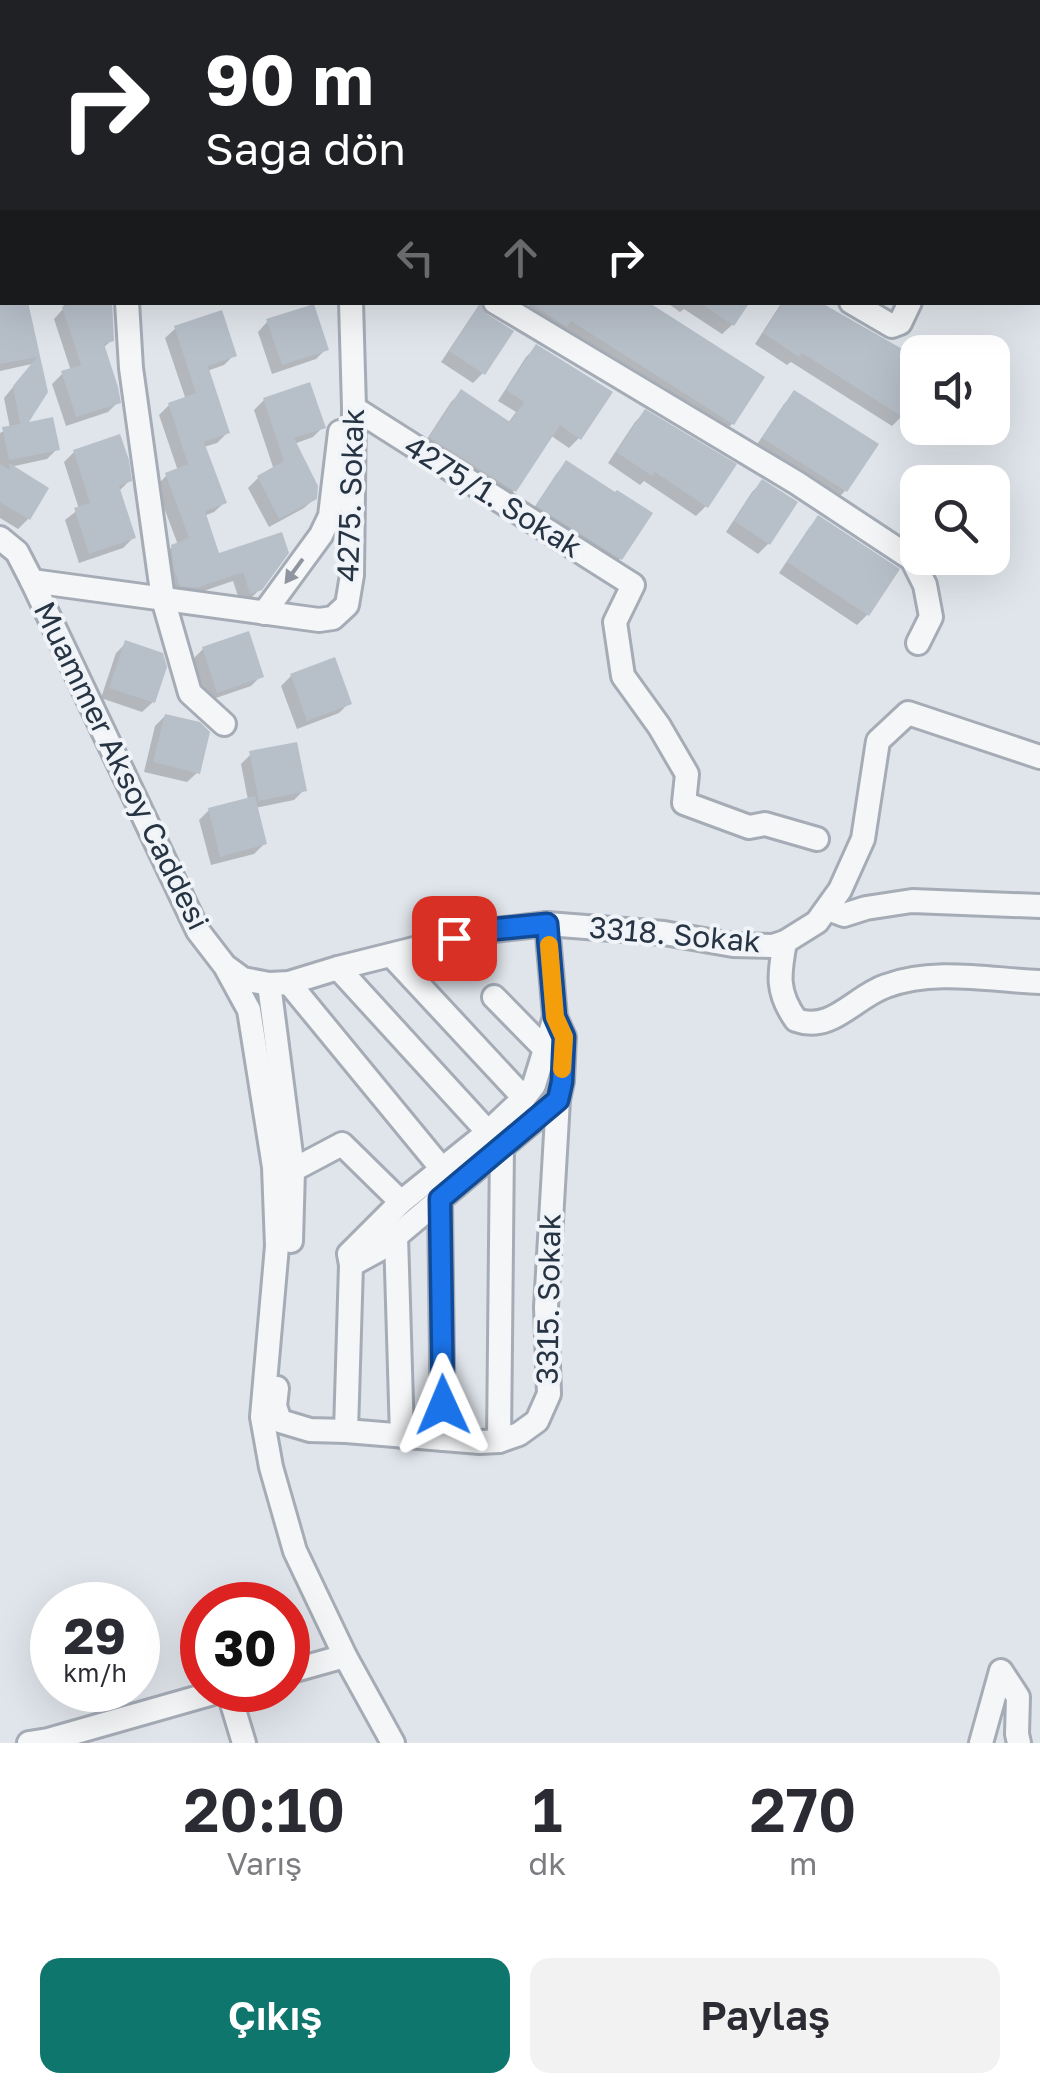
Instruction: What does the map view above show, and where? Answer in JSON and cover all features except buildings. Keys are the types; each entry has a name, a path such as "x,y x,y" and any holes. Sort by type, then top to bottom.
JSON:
{"street":[{"path":"127,305 131,368 163,599 190,692 224,724"},
{"path":"501,305 797,483 912,559 925,584 930,617 918,643"},
{"path":"867,305 903,312"},
{"path":"264,612 321,535 330,516 338,467 351,306"},
{"name":"4275. Sokak","path":"32,581 319,620 333,618 347,605 352,575 351,306"},
{"name":"4275/1. Sokak","path":"354,408 632,586 615,622 623,676 687,774 684,803 749,827 765,824 816,839"},
{"name":"Muammer Aksoy Caddesi","path":"0,538 17,552 198,930 225,966 249,1010 274,1167 278,1246 262,1417 271,1467 295,1552 392,1743"},
{"name":"3318. Sokak","path":"279,983 486,930 547,924 773,946 817,922 840,890 863,838 878,742 908,714 1040,757"},
{"path":"828,910 844,915 912,901 1040,906"},
{"path":"351,1265 382,1248 440,1199 495,1139 534,1085 555,1017 547,924"},
{"path":"785,942 780,981 784,1001 796,1020 816,1025 882,987 910,978 1040,982"},
{"path":"391,954 524,1098"},
{"path":"225,966 244,979 279,983 442,1169"},
{"path":"279,983 293,1170 290,1270 276,1406 280,1421 310,1430 499,1441 495,1139 338,968"},
{"path":"494,997 544,1048"},
{"name":"3315. Sokak","path":"499,1441 537,1421 549,1394 546,1307 564,1037 555,1017"},
{"path":"346,1431 349,1254 401,1202 442,1169 558,1100"},
{"path":"293,1170 342,1144 401,1202"},
{"path":"440,1199 443,1439"},
{"path":"396,1236 402,1436"},
{"path":"310,1666 345,1656"},
{"path":"981,1743 1001,1670 1018,1697 1019,1743"},
{"path":"42,1742 180,1703"},
{"path":"233,1712 244,1743"}],"slow traffic":[{"path":"549,945 555,1017 564,1037 562,1069"}],"route":[{"path":"443,1405 440,1199 558,1100 564,1037 555,1017 547,924 486,930 454,938"}]}
